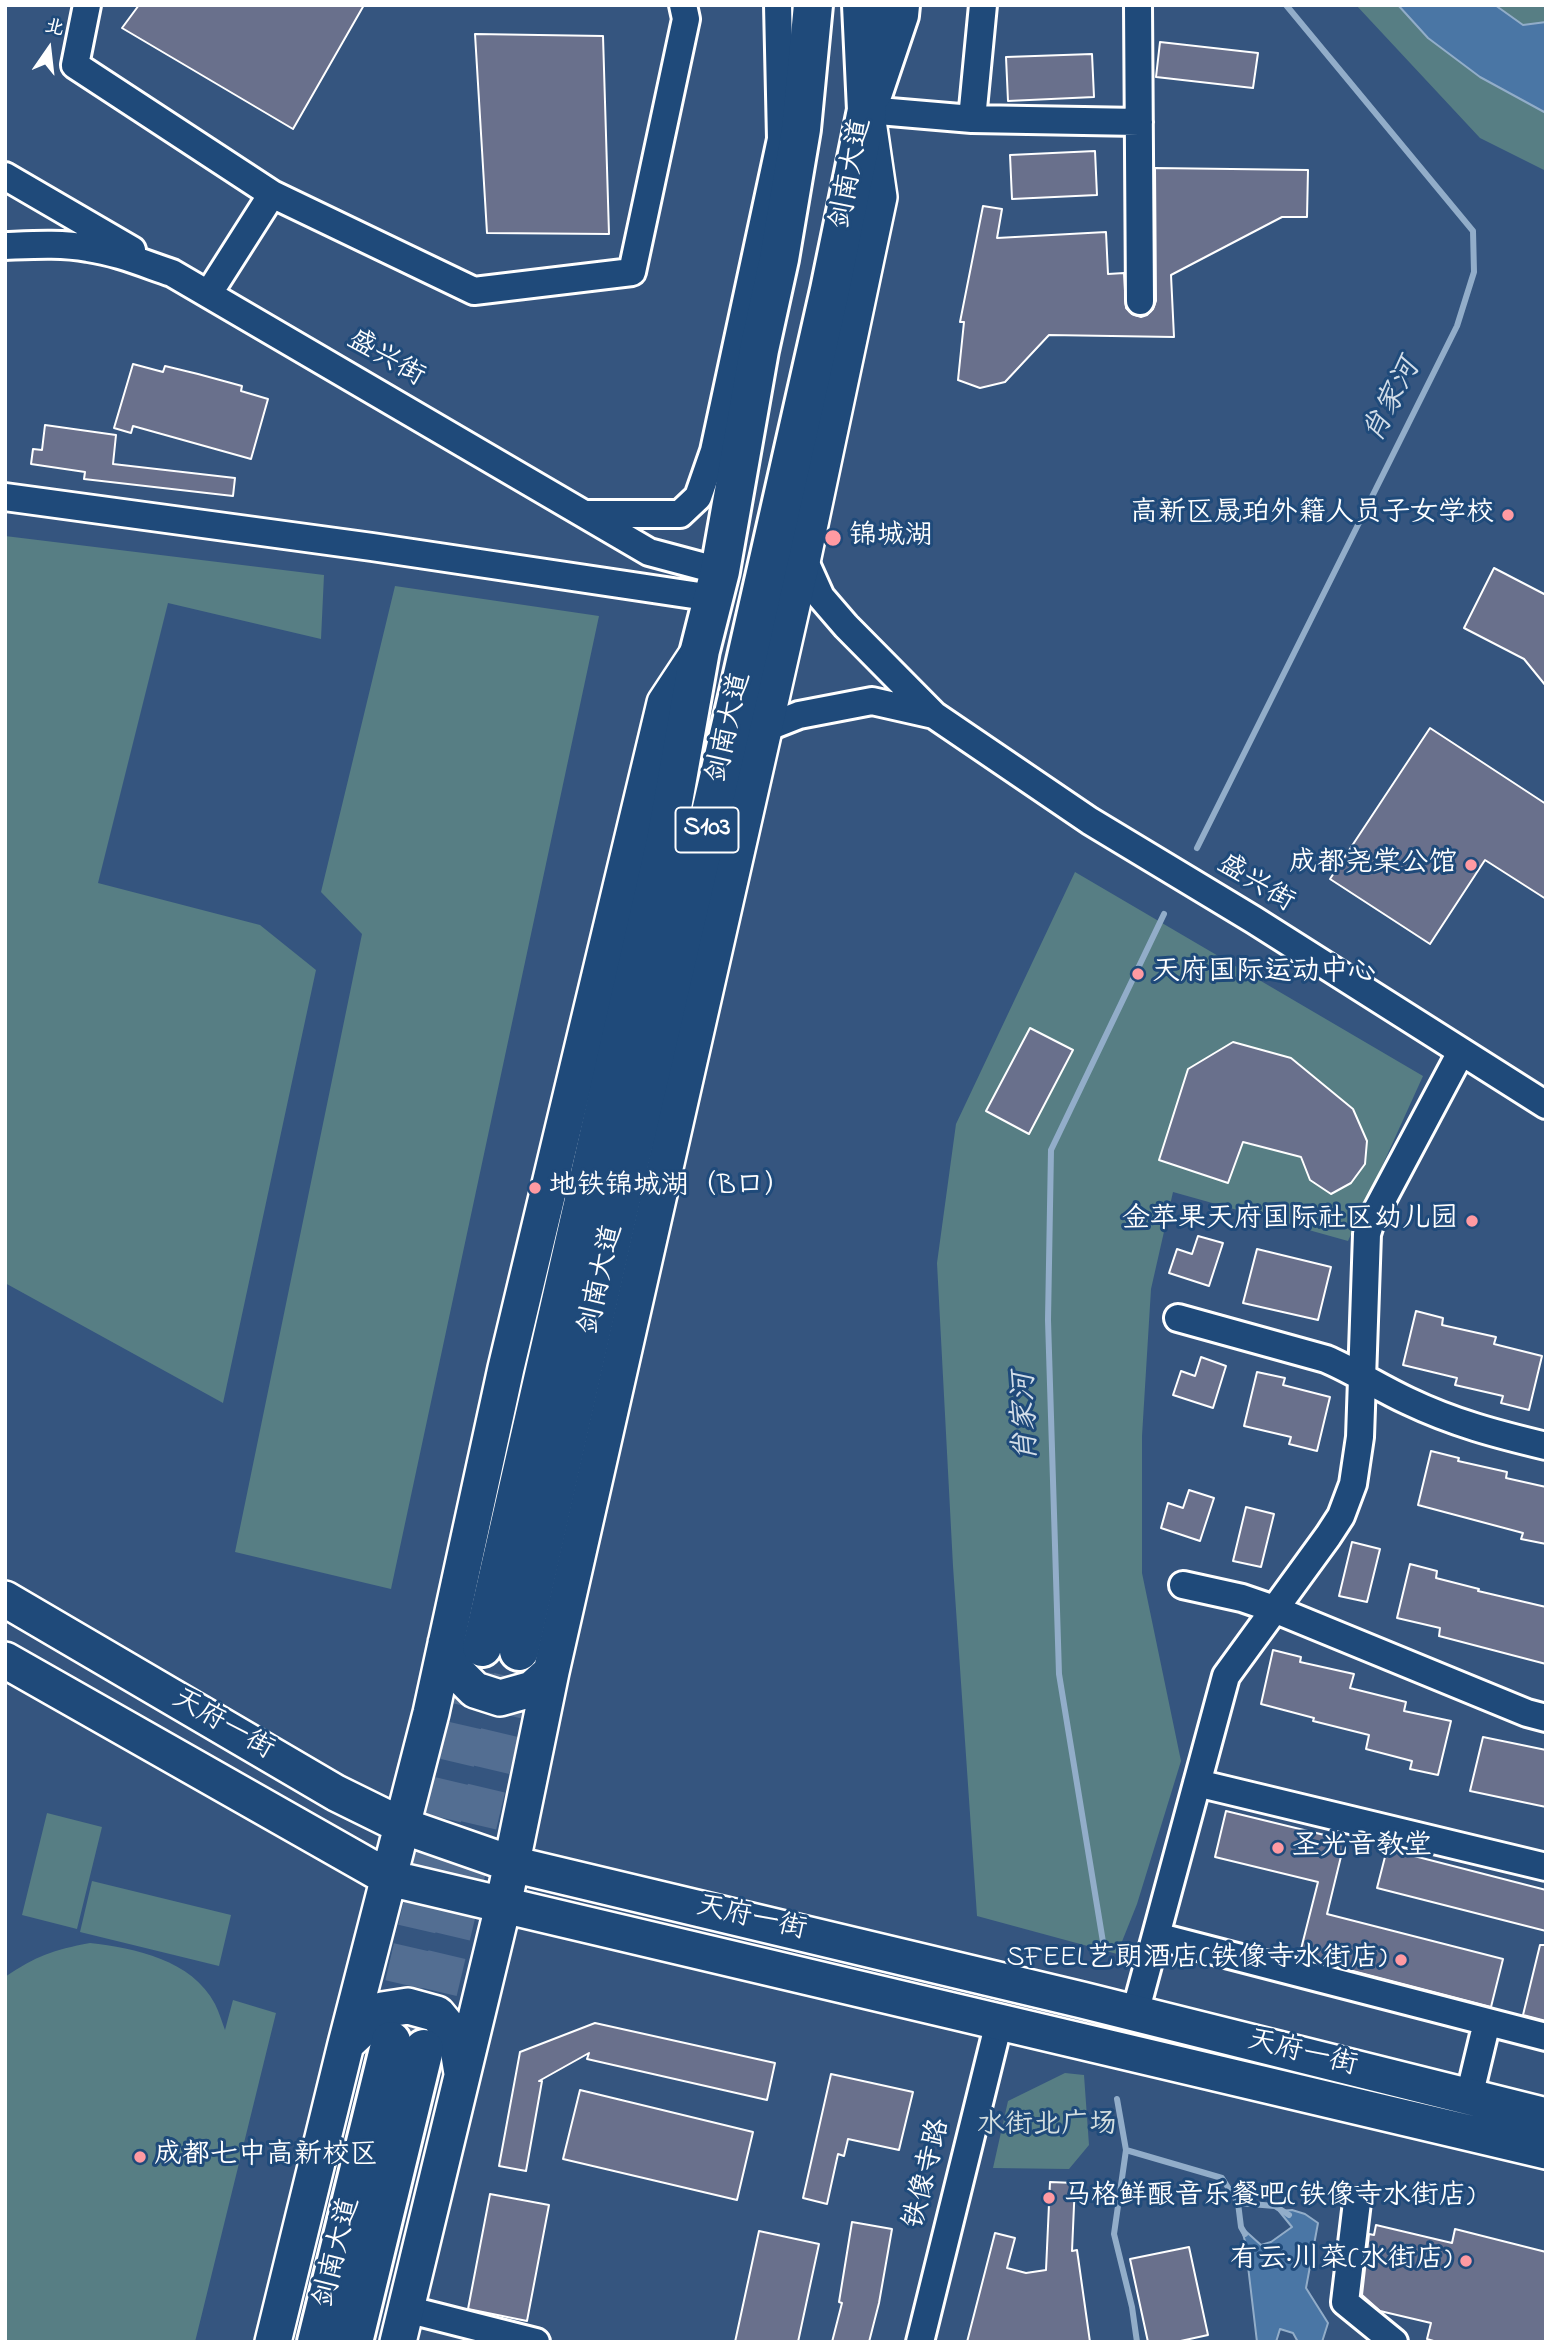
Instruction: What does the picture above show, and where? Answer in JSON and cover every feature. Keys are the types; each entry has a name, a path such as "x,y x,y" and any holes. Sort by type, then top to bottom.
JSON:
{"highway":[{"name":"剑南大道","path":"483,1647 666,841 699,650 717,585 759,350 779,259 801,129 813,5"},
{"name":"剑南大道","path":"483,1647 629,1164 812,370 867,110 862,5"},
{"path":"867,110 900,5"},
{"name":"剑南大道","path":"317,2342 407,2045 353,2342"}],"main road":[{"path":"402,2326 503,1906 551,1672 766,728 879,197 867,110"},
{"name":"天府一街","path":"5,1599 336,1793 403,1826 512,1864 1135,2013 1546,2116"},
{"path":"483,1647 457,1672 475,1690 500,1698 532,1689 551,1672"},
{"path":"273,2342 403,1826 483,1647"},
{"name":"天府一街","path":"5,1660 389,1878 1546,2151"},
{"path":"346,2044 382,2010 408,2006 437,2014 456,2037 462,2076"}],"street":[{"path":"88,5 75,65 272,194 474,290 632,272 686,19 683,5"},
{"path":"586,514 680,514 698,497 714,452 781,139 778,5"},
{"path":"972,119 983,5"},
{"path":"1138,5 1140,301"},
{"path":"867,110 972,119 1139,122"},
{"path":"5,176 172,273"},
{"path":"209,293 272,194"},
{"name":"盛兴街","path":"5,246 87,247 172,273 649,552 717,585"},
{"path":"5,497 372,547 717,585"},
{"path":"803,557 821,597 934,715"},
{"path":"766,728 799,715 872,701 934,715"},
{"name":"盛兴街","path":"934,715 1090,821 1254,920 1546,1105"},
{"path":"1135,2013 1226,1676 1328,1536 1341,1516 1353,1484 1360,1437 1366,1255 1371,1221 1461,1052"},
{"path":"1178,1318 1326,1359 1406,1401 1474,1429 1546,1446"},
{"path":"1183,1585 1242,1598 1274,1609 1527,1713 1546,1718"},
{"path":"1197,1783 1546,1867"},
{"path":"1156,1936 1546,2037"},
{"name":"铁像寺路","path":"920,2342 999,2022"},
{"path":"1469,2096 1487,2022"},
{"path":"1357,2202 1345,2302 1394,2342"},
{"path":"402,2326 536,2342"}],"green space":[{"path":"1356,5 1546,5 1546,171 1480,138"},
{"path":"5,536 324,575 321,639 168,603 98,883 260,925 316,970 223,1403 5,1283"},
{"path":"395,586 599,616 391,1589 235,1552 362,934 321,892"},
{"path":"1075,872 1423,1076 1348,1241 1173,1192 1151,1289 1142,1436 1142,1573 1181,1761 1137,1904 1117,1954 977,1916 953,1566 937,1263 956,1124"},
{"path":"47,1813 102,1827 77,1929 22,1915"},
{"path":"92,1881 231,1915 219,1966 80,1932"},
{"path":"90,1943 125,1948 177,1967 205,1989 215,2004 225,2030 233,2000 276,2013 195,2342 5,2342 5,1977 45,1955"},
{"name":"水街北广场","path":"1065,2073 1084,2075 1089,2145 1069,2169 993,2168 1008,2101"}],"water":[{"path":"1398,5 1495,5 1523,25 1546,22 1546,113 1480,77 1428,38"},
{"path":"1292,2210 1305,2214 1318,2223 1306,2288 1328,2323 1322,2342 1298,2342 1293,2333 1280,2329 1276,2342 1257,2342 1241,2227 1261,2245 1271,2242 1292,2227 1279,2211"}],"building":[{"path":"139,5 364,5 293,129 122,28"},
{"path":"475,34 603,36 609,234 487,233"},
{"path":"1160,42 1258,53 1253,88 1156,77"},
{"path":"1092,54 1094,97 1008,101 1006,57"},
{"path":"1095,151 1097,195 1012,199 1010,155"},
{"path":"1155,168 1308,170 1307,217 1282,217 1171,275 1174,337 1049,335 1005,382 980,388 958,380 964,322 960,322 983,206 1002,209 997,238 1106,232 1108,274 1124,273 1126,308 1141,317 1153,309 1156,301"},
{"path":"133,364 163,372 165,366 198,374 242,386 241,391 268,399 251,459 133,426 131,433 114,428"},
{"path":"45,425 116,435 113,464 235,478 233,496 84,479 85,472 31,464 33,449 42,450"},
{"path":"1494,568 1546,595 1546,686 1524,659 1464,628"},
{"path":"1430,728 1546,804 1546,899 1485,860 1430,944 1330,879"},
{"path":"1030,1028 1073,1050 1029,1134 986,1111"},
{"path":"1233,1042 1291,1058 1353,1109 1367,1141 1365,1164 1351,1183 1331,1194 1310,1180 1301,1157 1243,1142 1228,1183 1159,1160 1188,1069"},
{"path":"1198,1236 1223,1243 1209,1286 1169,1273 1177,1249 1192,1254"},
{"path":"1257,1249 1331,1267 1318,1320 1243,1303"},
{"path":"1416,1311 1443,1318 1442,1325 1496,1337 1494,1344 1542,1356 1529,1410 1501,1403 1503,1396 1455,1385 1457,1378 1403,1365"},
{"path":"1201,1357 1226,1366 1213,1408 1173,1395 1181,1371 1195,1376"},
{"path":"1257,1372 1285,1378 1283,1385 1330,1397 1317,1451 1289,1444 1291,1437 1244,1426"},
{"path":"1431,1451 1459,1458 1458,1461 1507,1472 1506,1478 1546,1487 1546,1544 1521,1539 1523,1533 1418,1505"},
{"path":"1189,1490 1214,1498 1200,1541 1161,1528 1168,1503 1183,1508"},
{"path":"1246,1507 1274,1514 1261,1567 1233,1561"},
{"path":"1352,1542 1380,1549 1367,1602 1339,1596"},
{"path":"1410,1564 1437,1571 1436,1578 1546,1607 1546,1664 1439,1636 1440,1628 1397,1618"},
{"path":"1273,1650 1301,1657 1300,1662 1354,1674 1350,1688 1406,1702 1404,1711 1451,1721 1438,1775 1410,1769 1412,1761 1366,1749 1369,1735 1261,1704"},
{"path":"1483,1737 1546,1750 1546,1807 1470,1791"},
{"name":"SFEEL艺朗酒店(铁像寺水街店)","path":"1226,1811 1345,1840 1327,1914 1503,1959 1491,2007 1299,1957 1318,1882 1215,1857"},
{"path":"1387,1849 1546,1890 1546,1931 1377,1888"},
{"path":"1540,1945 1546,1945 1546,2021 1523,2015"},
{"path":"595,2023 775,2063 767,2100 587,2059 589,2053 539,2081 542,2081 526,2171 499,2166 520,2052"},
{"path":"831,2074 913,2092 899,2150 848,2139 844,2156 838,2154 827,2204 803,2198"},
{"path":"580,2090 753,2132 737,2200 563,2159"},
{"path":"1050,2182 1075,2183 1072,2251 1077,2250 1090,2342 967,2342 995,2233 1015,2238 1007,2268 1026,2273 1046,2270"},
{"path":"490,2194 549,2205 527,2321 468,2309"},
{"path":"852,2222 892,2229 869,2342 832,2342 842,2303 839,2302"},
{"path":"1376,2225 1452,2243 1455,2229 1546,2252 1546,2342 1437,2342 1427,2339 1431,2323 1380,2311 1362,2295 1369,2234 1374,2235"},
{"path":"759,2231 819,2244 798,2342 735,2342"},
{"path":"1189,2247 1208,2335 1176,2342 1148,2342 1130,2259"}],"waterway":[{"name":"肖家河","path":"1197,848 1457,326 1474,272 1473,231 1286,5"},
{"name":"肖家河","path":"1103,1942 1059,1674 1048,1320 1051,1150 1164,914"},
{"name":"肖家河","path":"1117,2099 1126,2150 1114,2234 1132,2307 1137,2342"},
{"path":"1126,2150 1222,2178 1238,2203 1241,2227 1245,2234"},
{"path":"1238,2203 1275,2206 1289,2215"}],"tunnel":[{"path":"391,2040 482,1647"},
{"path":"425,2047 519,1651"}],"place":[{"name":"高新区晟珀外籍人员子女学校","path":"1508,515"},
{"name":"锦城湖","path":"833,538"},
{"name":"成都尧棠公馆","path":"1471,865"},
{"name":"天府国际运动中心","path":"1138,974"},
{"name":"地铁锦城湖（B口）","path":"535,1188"},
{"name":"金苹果天府国际社区幼儿园","path":"1472,1221"},
{"name":"圣光音教堂","path":"1278,1848"},
{"name":"SFEEL艺朗酒店(铁像寺水街店)","path":"1401,1960"},
{"name":"成都七中高新校区","path":"140,2157"},
{"name":"马格鲜酿音乐餐吧(铁像寺水街店)","path":"1049,2198"},
{"name":"有云·川菜(水街店)","path":"1466,2261"}]}
